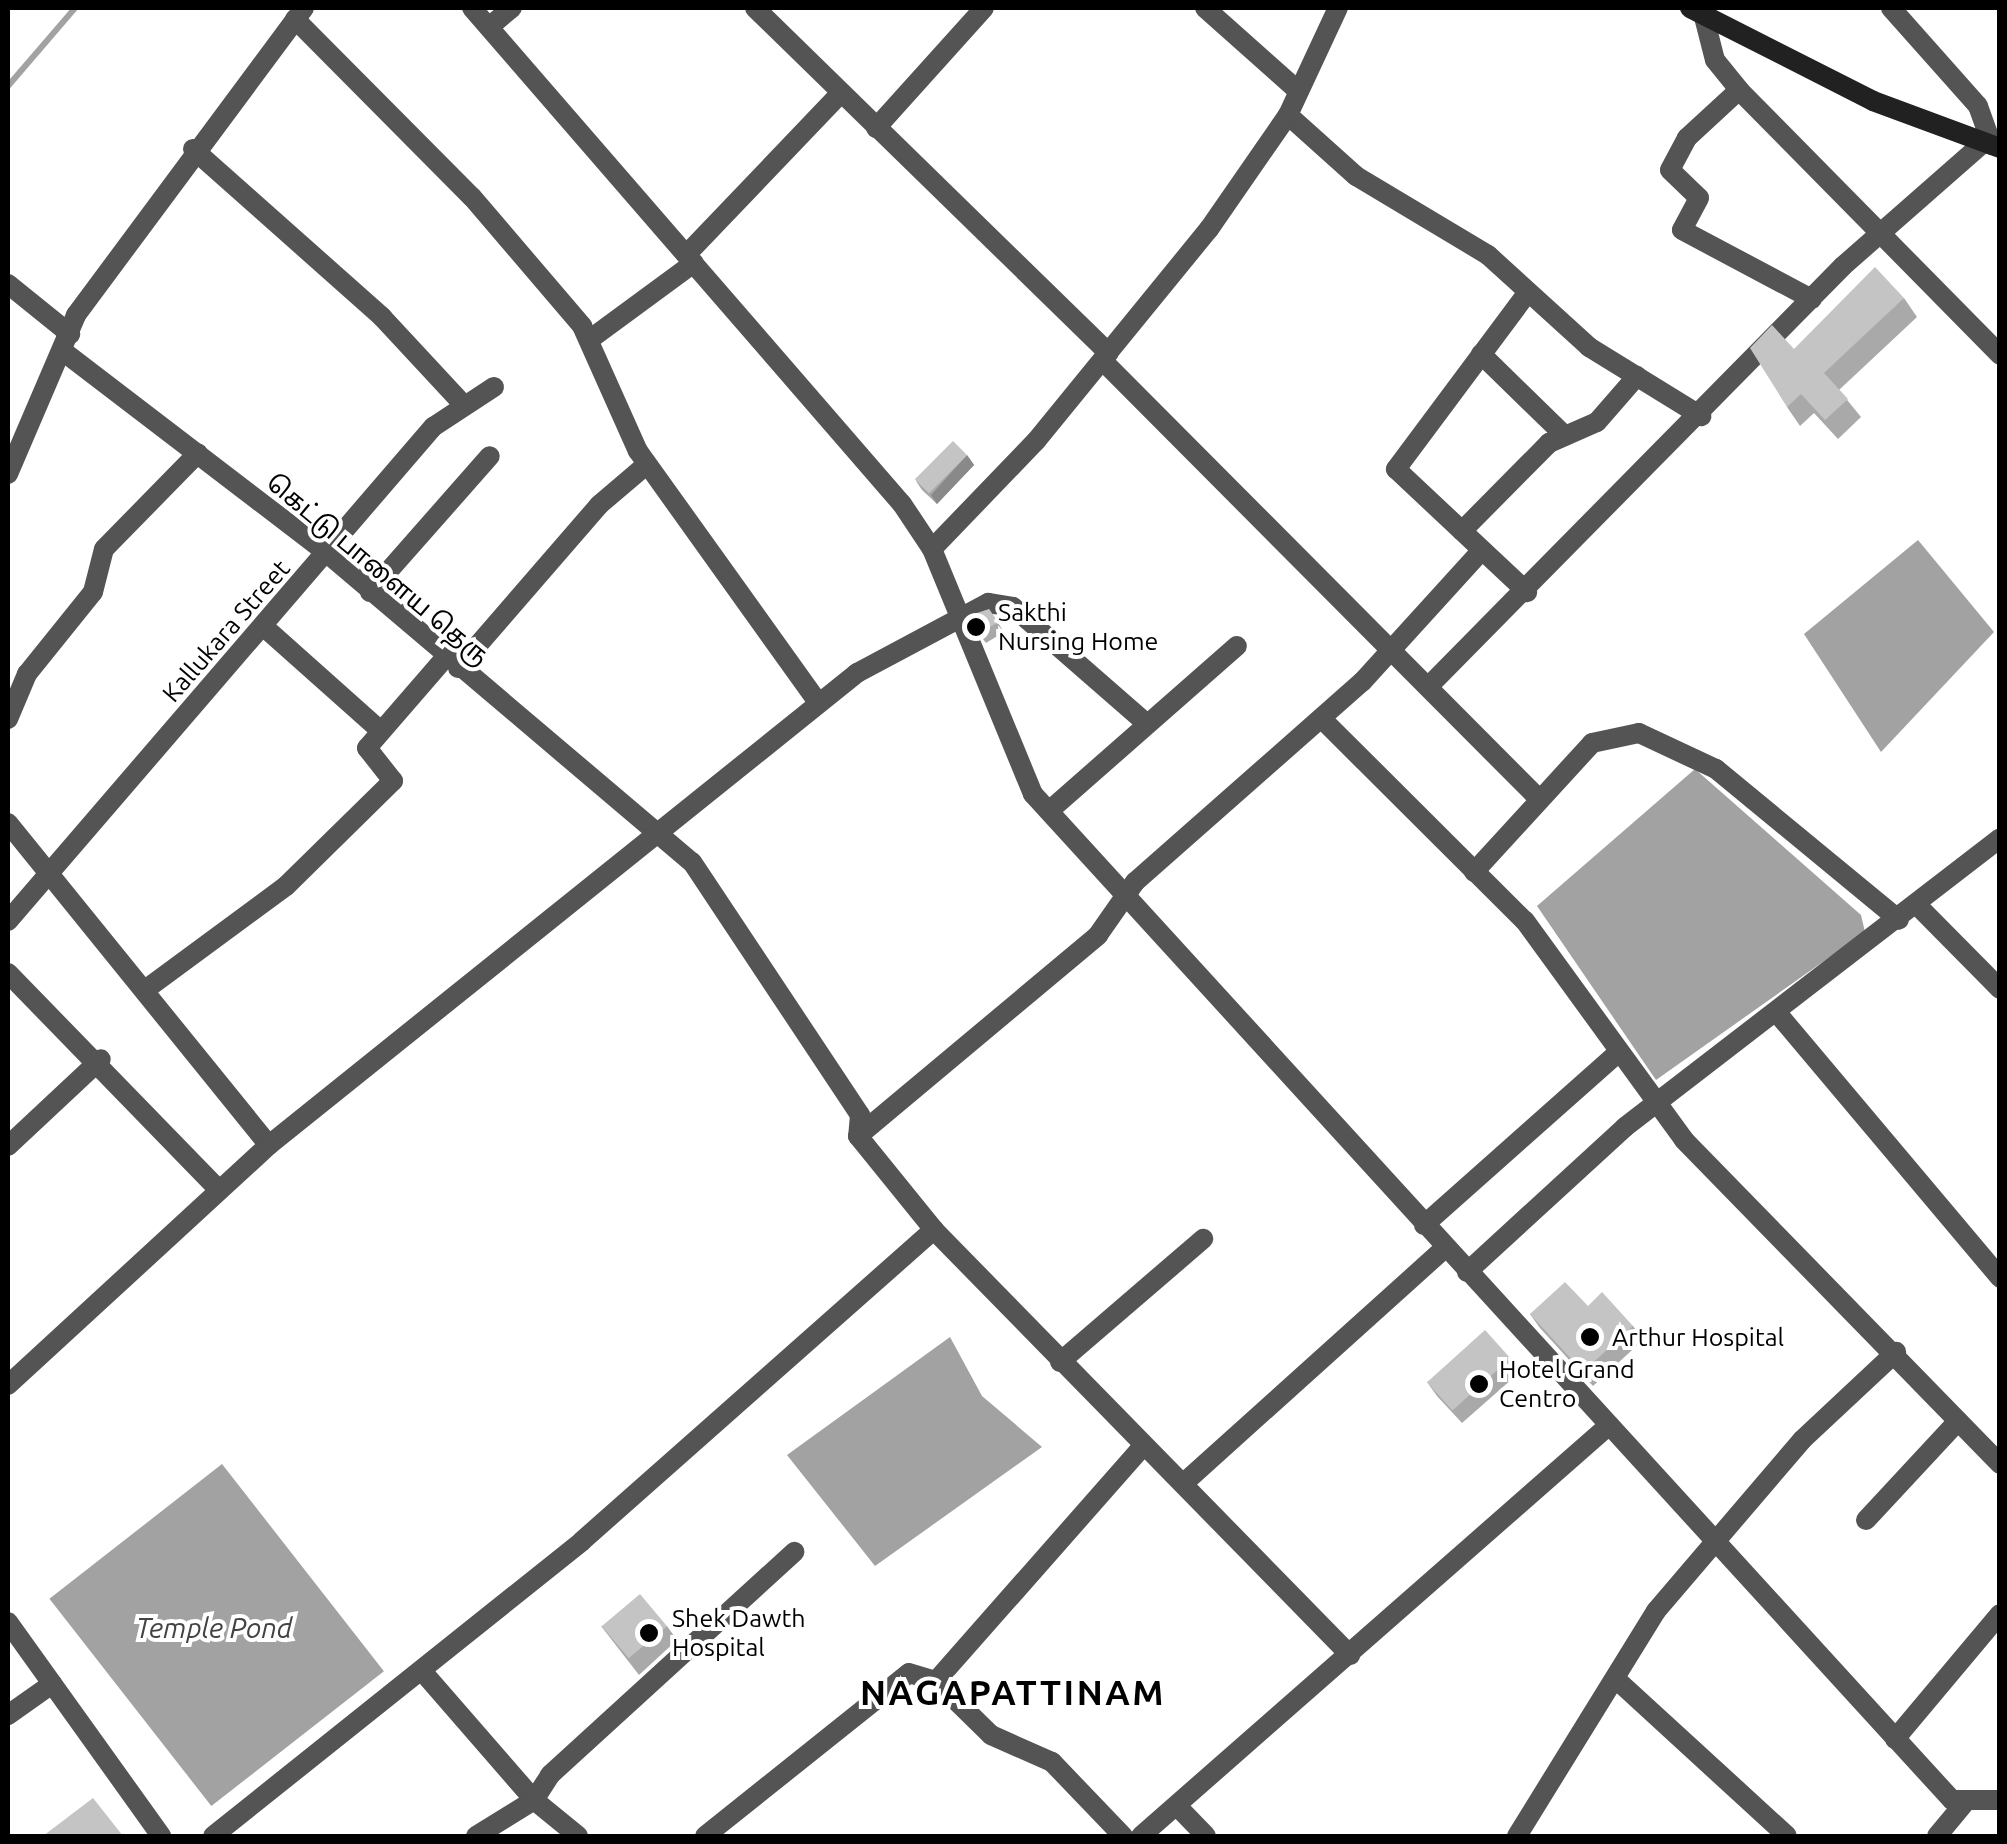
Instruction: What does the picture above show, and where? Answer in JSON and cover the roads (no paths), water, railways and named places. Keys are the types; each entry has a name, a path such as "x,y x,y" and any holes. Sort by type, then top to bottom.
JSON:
{"main road":[{"path":"1697,12 1873,101 1994,144"}],"street":[{"path":"472,8 690,259 932,549 959,624 1049,811 1607,1427 1952,1800 2000,1800"},
{"path":"489,27 512,8"},
{"path":"756,8 1106,357 1386,652 1428,686 1538,798"},
{"path":"876,128 984,8"},
{"path":"1205,8 1297,90"},
{"path":"932,549 1106,357 1288,116 1338,8"},
{"path":"1428,686 1527,592 1812,299 1884,231 1994,144 1978,106 1892,8"},
{"path":"1697,12 1716,60 1738,90 1884,231 2000,354"},
{"path":"8,474 67,343 193,149 299,13 472,198 589,340 646,465 818,702"},
{"path":"1738,90 1687,138 1670,170 1699,198 1682,230 1812,299"},
{"path":"589,340 690,259 841,93"},
{"path":"1288,116 1356,176 1488,255 1525,296 1637,376 1701,416"},
{"path":"193,149 382,317 460,402"},
{"name":"கெட்டு பாளைய தெரு","path":"8,284 67,343 198,453 327,553 452,663 692,862 744,930 860,1115 858,1136"},
{"path":"1525,296 1396,468 1527,592"},
{"path":"1481,354 1565,436"},
{"path":"1462,531 1565,436 1597,422 1637,376"},
{"name":"Kallukara Street","path":"8,921 460,402 494,387"},
{"path":"8,720 26,674 93,592 104,548 198,453"},
{"path":"370,592 490,456"},
{"path":"149,987 286,886 393,781 368,756 381,730 452,663 599,505 646,465"},
{"path":"1350,1655 1184,1482 1142,1447 934,1230 858,1136 1098,935 1126,896 1322,719 1482,550"},
{"path":"8,1385 269,1145 654,833 818,702 959,624 988,602 1014,607 1146,723"},
{"path":"262,626 381,730"},
{"path":"1049,811 1237,646"},
{"path":"1322,719 1525,921 1653,1104 2000,1464"},
{"path":"1474,872 1538,798 1608,734 1666,742 1716,770 1898,920"},
{"path":"8,823 53,870 149,987 269,1145"},
{"path":"1466,1272 1653,1104 1778,1014 2000,838"},
{"path":"1917,905 2000,989"},
{"path":"8,973 101,1060 218,1190"},
{"path":"1778,1014 2000,1278"},
{"path":"1424,1225 1618,1052"},
{"path":"8,1146 101,1060"},
{"path":"213,1836 422,1671 717,1428 934,1230"},
{"path":"1060,1362 1203,1239"},
{"path":"1184,1482 1445,1248"},
{"path":"1517,1836 1618,1681 1656,1611 1712,1542 1896,1352"},
{"path":"1866,1520 1958,1421"},
{"path":"1141,1836 1607,1427"},
{"path":"936,1681 1142,1447"},
{"path":"476,1836 534,1800 550,1775 794,1552"},
{"path":"1895,1739 2000,1614"},
{"path":"8,1622 160,1836"},
{"path":"422,1671 534,1800 578,1836"},
{"path":"705,1836 900,1678 936,1681 991,1735 1052,1762 1123,1836"},
{"path":"1618,1681 1786,1836"},
{"path":"8,1716 52,1684"},
{"path":"1937,1836 1968,1800"},
{"path":"1178,1806 1206,1836"}],"water":[{"path":"1918,540 1994,632 1881,752 1804,634"},
{"path":"1695,769 1861,915 1865,932 1656,1080 1537,906"},
{"path":"950,1337 982,1396 1042,1447 875,1566 787,1455"},
{"name":"Temple Pond","path":"222,1464 384,1671 211,1806 49,1599"}],"waterway":[{"path":"8,86 75,8"}],"place":[{"name":"Sakthi Nursing Home","path":"976,627"},
{"name":"Arthur Hospital","path":"1590,1337"},
{"name":"Hotel Grand Centro","path":"1479,1384"},
{"name":"Shek Dawth Hospital","path":"649,1633"}],"district":[{"name":"NAGAPATTINAM","path":"1013,1692"}]}
